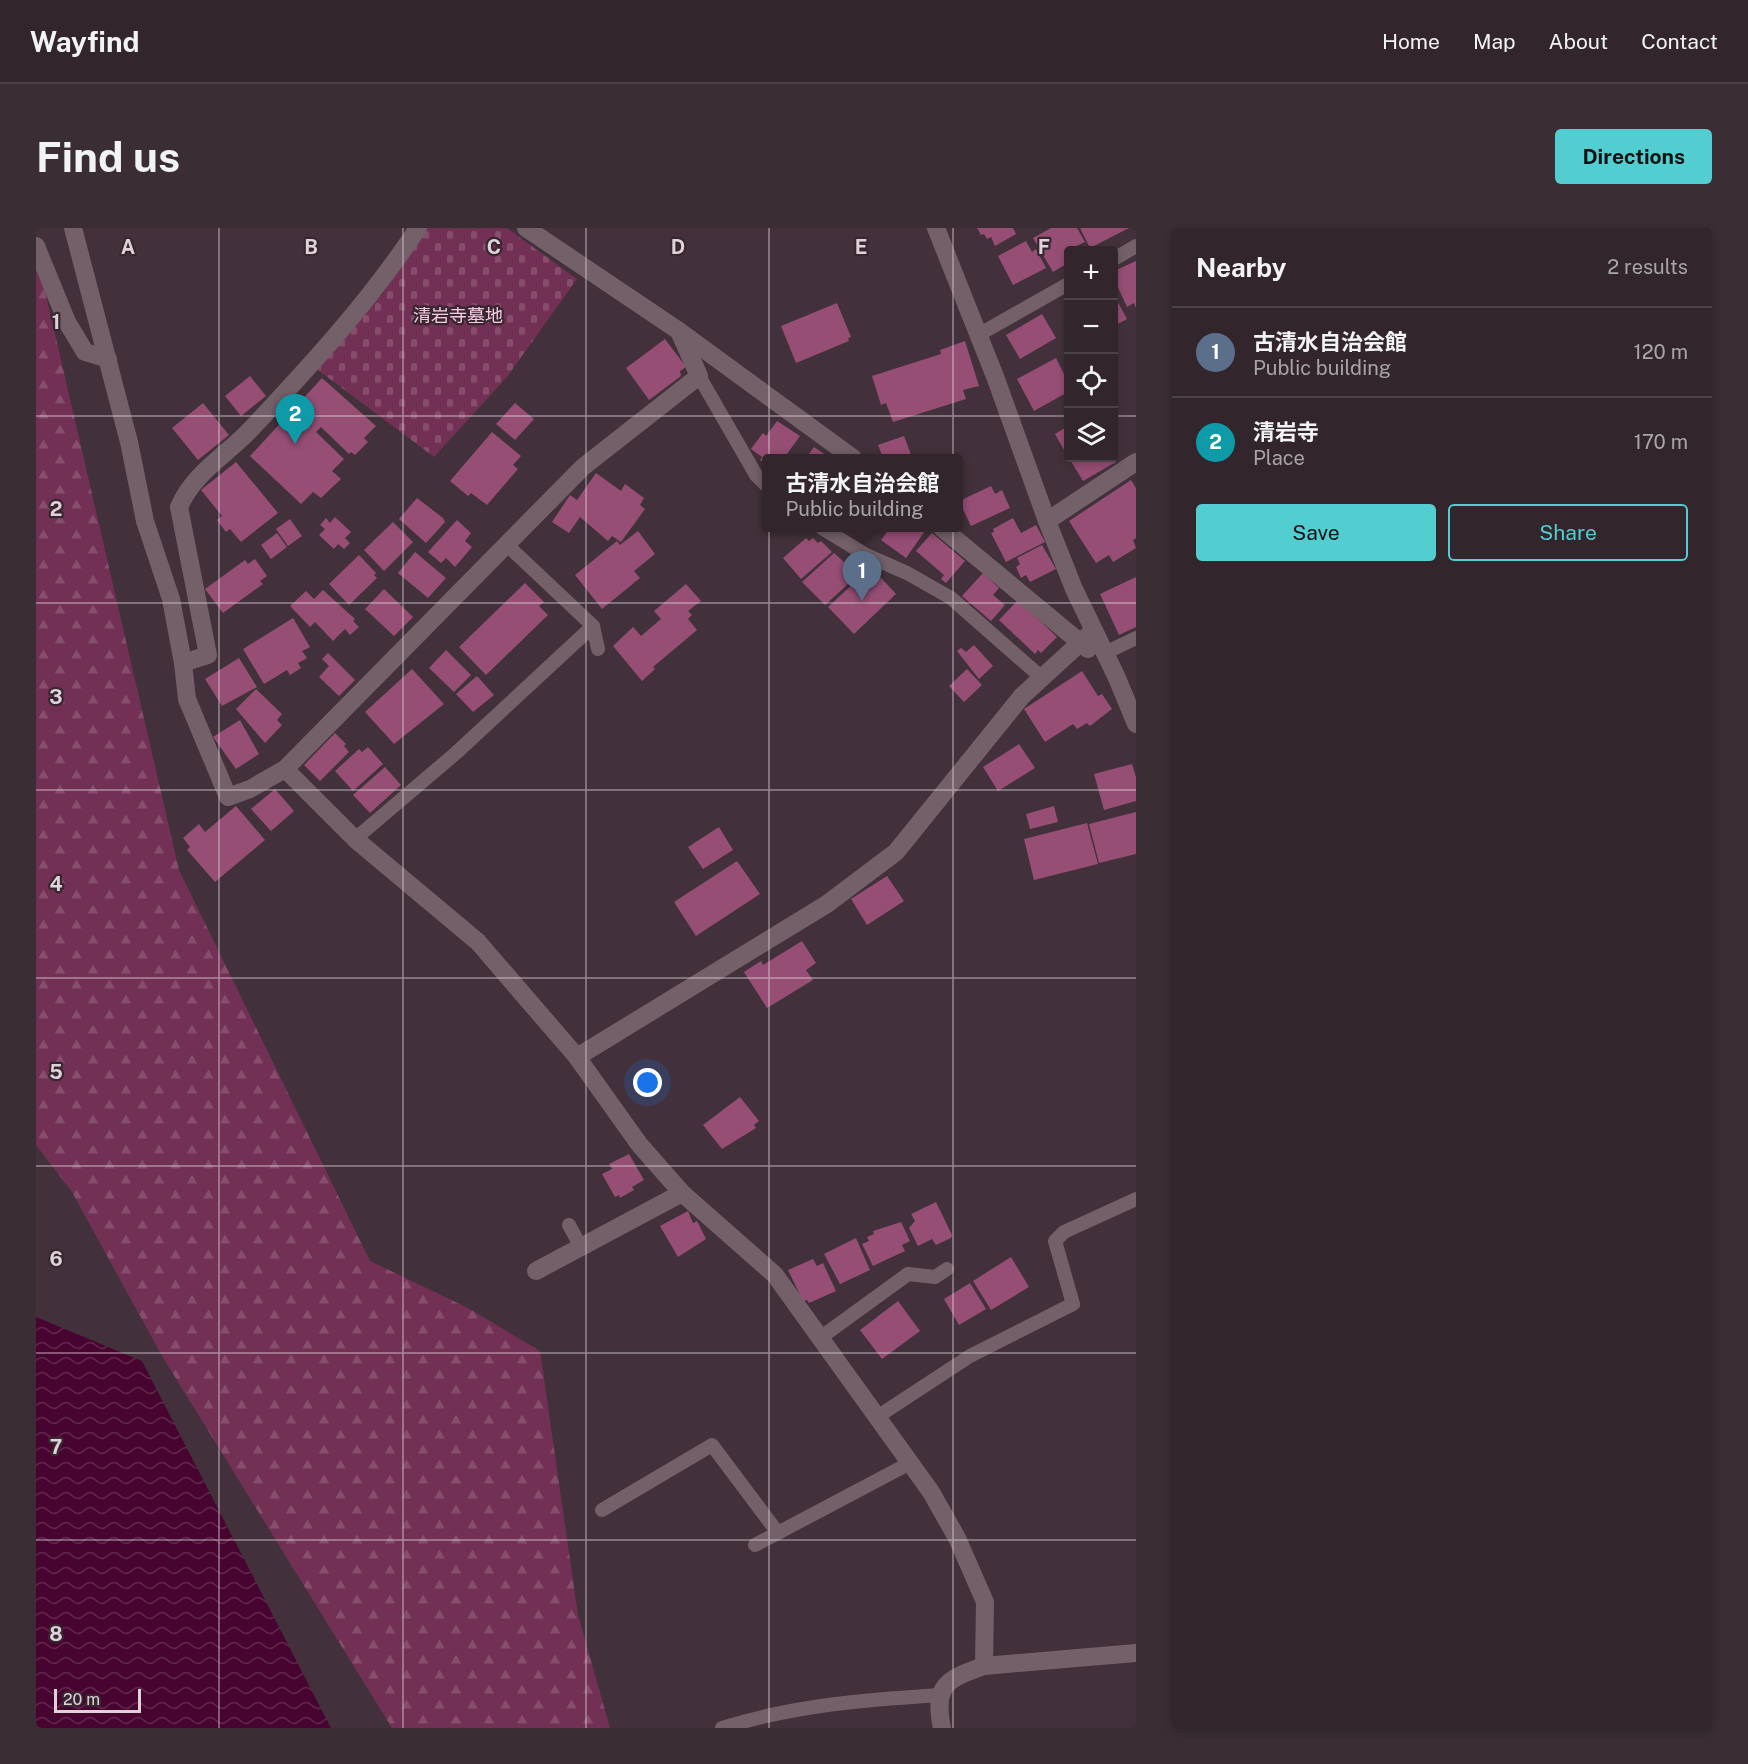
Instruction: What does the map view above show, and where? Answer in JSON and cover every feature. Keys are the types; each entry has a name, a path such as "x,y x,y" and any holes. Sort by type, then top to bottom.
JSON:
{"street":[{"path":"73,228 129,442 144,521 171,599 187,699 228,797 250,789 285,769 583,467 699,376 679,331"},
{"path":"183,663 208,655 179,507 187,487 249,432 323,352 375,291 418,228"},
{"path":"526,228 679,331 846,454"},
{"path":"936,228 1047,521 1087,636 1117,678 1136,695"},
{"path":"36,246 67,322 85,352 108,359"},
{"path":"1047,521 1136,462"},
{"path":"947,532 1087,636 1105,653 1136,724"},
{"path":"577,1057 723,970 862,880 896,852 1022,696 1087,636"},
{"path":"285,769 356,839 478,942 577,1057 639,1144 682,1193 775,1275 931,1492 977,1578 986,1613 984,1666"},
{"path":"536,1271 682,1193"},
{"path":"942,1728 939,1712 940,1695 953,1677 984,1666 1136,1653"}],"lane":[{"path":"1118,256 1136,246"},
{"path":"978,335 1064,286"},
{"path":"699,376 756,475 762,481"},
{"path":"829,532 866,555 907,573 951,598 1041,677"},
{"path":"507,545 593,626 598,649"},
{"path":"356,839 456,753 593,626"},
{"path":"1105,653 1136,638"},
{"path":"877,1417 970,1356 1073,1304 1055,1241 1064,1232 1136,1199"},
{"path":"569,1225 581,1247"},
{"path":"820,1338 908,1274 935,1277 947,1269"},
{"path":"602,1510 712,1445 778,1533"},
{"path":"755,1545 909,1463"},
{"path":"722,1728 761,1716 825,1703 940,1695"}],"green space":[{"name":"清岩寺墓地","path":"427,228 507,228 577,279 507,377 434,457 318,370 377,296 381,296"},
{"path":"36,252 179,870 370,1261 468,1308 540,1351 578,1615 610,1728 392,1728 162,1356 72,1192 36,1145"}],"water":[{"path":"36,1317 142,1361 331,1728 36,1728"}],"building":[{"path":"977,228 1013,228 1016,234 995,246 991,237 987,239"},
{"path":"1051,228 1077,228 1085,242 1076,246 1064,246 1064,265 1053,272 1033,238"},
{"path":"1080,228 1129,228 1094,246 1089,246"},
{"path":"1026,241 1032,252 1036,249 1046,268 1013,285 998,256"},
{"path":"1136,261 1136,308 1134,303 1127,307 1118,288 1118,269"},
{"path":"1118,302 1127,319 1118,324"},
{"path":"837,303 851,337 848,338 849,341 796,363 781,326"},
{"path":"1042,314 1056,338 1020,359 1006,335"},
{"path":"665,339 686,367 680,371 681,376 649,400 626,368"},
{"path":"965,341 979,386 963,390 966,399 893,422 886,403 881,405 872,376 941,354 940,350"},
{"path":"1056,358 1064,374 1064,394 1034,411 1017,379"},
{"path":"250,376 266,396 241,416 225,396"},
{"path":"322,378 376,426 364,438 368,442 355,455 351,452 349,454 321,427 316,432 344,459 332,471 341,479 321,498 313,492 301,504 250,456"},
{"path":"203,403 229,435 198,460 172,428"},
{"path":"515,403 534,419 515,440 496,424"},
{"path":"777,421 800,436 787,454 762,454 762,457 751,449 763,433 766,436"},
{"path":"1064,428 1064,450 1055,434"},
{"path":"492,432 521,456 513,465 518,469 487,505 471,493 468,496 450,481"},
{"path":"904,436 911,454 881,454 878,445"},
{"path":"814,447 824,454 809,454"},
{"path":"236,462 278,513 241,542 230,529 226,532 217,520 222,516 201,490"},
{"path":"1071,462 1116,462 1083,481"},
{"path":"596,473 621,491 625,484 644,498 640,505 645,509 621,542 612,536 608,541 580,517 569,533 552,522 570,495 577,500"},
{"path":"1131,480 1136,488 1136,538 1133,540 1136,548 1113,562 1109,555 1096,563 1069,521"},
{"path":"991,486 995,494 1002,490 1010,508 971,526 963,509 963,499"},
{"path":"417,498 445,522 426,543 399,519"},
{"path":"335,517 351,532 345,538 350,543 344,549 338,544 334,549 319,535 325,529 320,525 326,518 330,523"},
{"path":"1013,518 1021,533 1036,525 1045,542 1006,562 991,533 994,532 993,529"},
{"path":"290,519 302,536 288,546 276,529"},
{"path":"457,520 471,533 465,541 472,547 455,567 446,558 441,563 428,552"},
{"path":"393,522 413,542 384,571 364,550"},
{"path":"638,531 655,554 634,571 640,578 602,609 575,575 617,541 620,545"},
{"path":"854,532 871,532 866,540"},
{"path":"887,532 924,532 906,558 881,540"},
{"path":"277,533 287,547 271,559 261,545"},
{"path":"932,533 965,561 946,583 941,579 944,575 916,551"},
{"path":"806,538 809,541 813,538 818,543 821,541 832,552 801,579 783,558"},
{"path":"1042,545 1056,569 1030,582 1026,575 1021,578 1016,567 1020,564 1017,558"},
{"path":"415,552 446,578 428,598 398,573"},
{"path":"834,553 858,575 825,605 802,582"},
{"path":"359,555 376,573 374,575 377,578 349,605 329,584"},
{"path":"255,559 267,576 260,581 263,584 223,613 205,589 245,560 248,564"},
{"path":"871,567 896,594 854,634 828,607"},
{"path":"983,573 999,588 993,595 1005,605 991,621 962,596"},
{"path":"1136,577 1136,627 1119,635 1100,594"},
{"path":"525,583 544,602 539,606 548,615 486,675 459,647"},
{"path":"686,584 701,601 688,611 692,615 688,619 697,630 653,667 655,669 642,681 613,646 633,627 641,636 661,619 654,611"},
{"path":"384,589 413,617 394,636 365,609"},
{"path":"323,590 355,619 353,621 359,627 350,635 345,629 333,641 315,622 310,627 290,606 306,591 314,599"},
{"path":"1018,600 1057,637 1041,653 1038,650 1035,654 999,620"},
{"path":"293,618 310,647 302,651 307,658 298,663 301,668 290,675 287,670 264,684 243,649"},
{"path":"974,645 993,666 979,679 957,651 961,648 966,652"},
{"path":"446,650 471,675 454,692 429,668"},
{"path":"328,653 355,680 339,696 319,677 329,666 322,659"},
{"path":"239,658 257,687 222,706 205,679"},
{"path":"412,669 444,704 394,744 365,712"},
{"path":"967,669 982,685 964,702 949,686"},
{"path":"1082,671 1098,696 1102,694 1112,709 1090,726 1087,723 1077,729 1073,724 1045,742 1024,709"},
{"path":"477,676 494,695 473,712 456,694"},
{"path":"256,689 282,714 277,720 282,725 265,743 236,709"},
{"path":"240,720 259,754 236,769 213,737"},
{"path":"335,733 346,744 344,746 349,752 320,781 304,765"},
{"path":"1019,744 1035,768 998,791 983,767"},
{"path":"368,747 383,764 353,791 335,771 359,749 362,752"},
{"path":"1132,764 1136,777 1136,801 1104,810 1094,774"},
{"path":"385,767 401,785 370,813 353,795"},
{"path":"275,789 294,811 271,831 251,809"},
{"path":"236,806 265,840 215,882 187,850 190,847 183,838 199,824 205,832"},
{"path":"1054,806 1058,822 1030,829 1026,814"},
{"path":"1136,812 1136,854 1099,863 1089,824"},
{"path":"1087,823 1098,864 1034,880 1024,839"},
{"path":"719,827 733,850 703,869 688,847"},
{"path":"737,861 760,894 696,936 674,902"},
{"path":"887,876 904,901 867,925 851,899"},
{"path":"802,941 816,963 806,970 813,980 767,1008 744,972 761,961 763,965"},
{"path":"740,1097 759,1121 754,1125 756,1128 722,1149 703,1125"},
{"path":"629,1154 644,1180 632,1187 634,1190 620,1198 619,1195 615,1197 602,1174 612,1169 609,1164"},
{"path":"936,1202 952,1235 951,1238 936,1245 932,1239 918,1246 909,1228 915,1221 911,1214"},
{"path":"688,1211 693,1223 697,1221 706,1239 678,1257 660,1226"},
{"path":"901,1222 910,1241 902,1245 905,1251 873,1266 862,1244 869,1241 867,1237 874,1234 873,1231"},
{"path":"856,1238 870,1270 840,1284 824,1254"},
{"path":"1011,1257 1029,1287 991,1310 973,1281"},
{"path":"813,1259 817,1266 823,1263 836,1291 809,1303 807,1300 803,1301 788,1270"},
{"path":"970,1283 986,1309 959,1325 944,1299"},
{"path":"898,1301 920,1331 882,1359 860,1330"}],"place":[{"name":"清岩寺","path":"295,444"},
{"name":"古清水自治会館","path":"862,601"}]}
